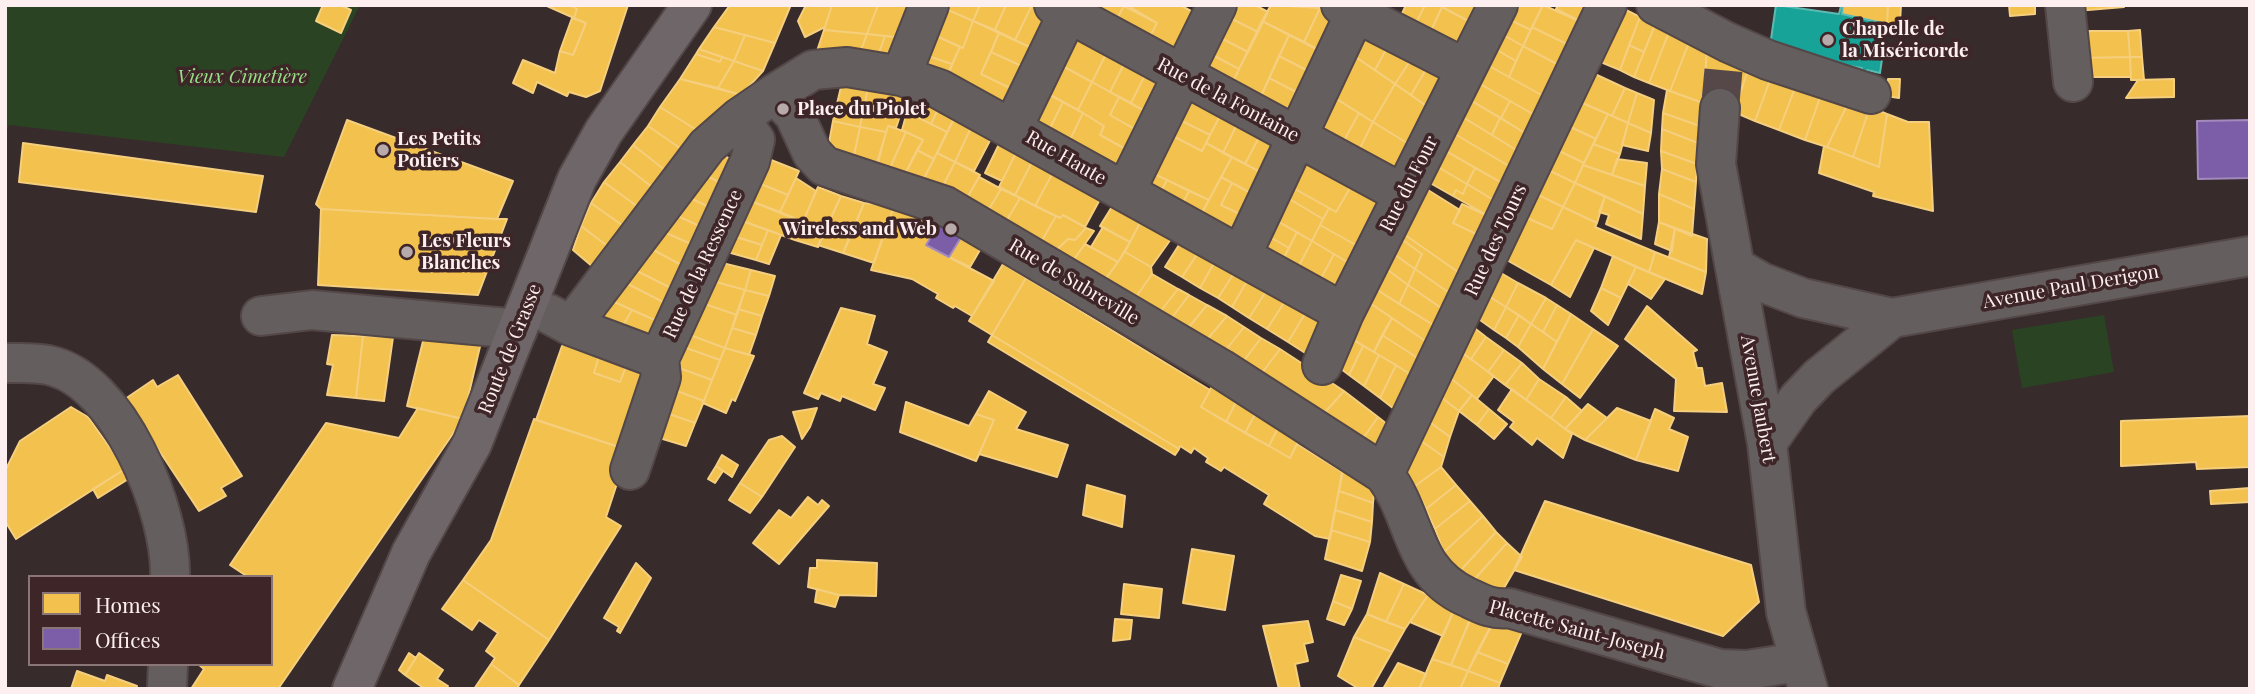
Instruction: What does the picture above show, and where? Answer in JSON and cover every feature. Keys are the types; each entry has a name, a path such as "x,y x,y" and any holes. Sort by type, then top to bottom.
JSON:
{"main road":[{"name":"Route de Grasse","path":"352,689 411,553 472,444 578,179 604,131 685,9"}],"street":[{"path":"901,76 929,5"},
{"path":"1125,192 1217,5"},
{"name":"Rue du Four","path":"1322,365 1344,313 1499,5"},
{"name":"Rue des Tours","path":"1384,474 1607,5"},
{"path":"1656,5 1726,48 1871,94"},
{"path":"1725,5 1726,48"},
{"path":"2065,5 2073,82"},
{"path":"1013,127 1065,8"},
{"name":"Rue de la Fontaine","path":"1065,8 1404,194"},
{"path":"1241,256 1352,8 1466,69"},
{"name":"Rue Haute","path":"571,326 707,146 739,118 813,70 847,67 901,76 939,89 1013,127 1344,313"},
{"name":"Rue de Subreville","path":"774,94 794,114 812,153 824,166 945,206 1232,376 1384,474"},
{"name":"Avenue Jaubert","path":"1720,108 1716,164 1767,443 1786,612 1803,675"},
{"name":"Rue de la Ressence","path":"523,317 571,326 659,359 750,161 755,140 739,118"},
{"name":"Avenue Paul Derigon","path":"1735,267 1761,282 1802,298 1892,318 2250,257"},
{"path":"261,316 312,310 523,317"},
{"name":"Avenue Paul Derigon","path":"1767,443 1798,399 1819,377 1892,318"},
{"path":"630,470 661,377 659,359"},
{"path":"5,363 50,365 109,405 140,460 157,502 167,535 170,575"},
{"name":"Placette Saint-Joseph","path":"1384,474 1398,492 1410,531 1425,563 1448,589 1494,610 1508,608 1720,669 1803,675"},
{"path":"167,689 168,666"}],"green space":[{"name":"Vieux Cimetière","path":"5,5 360,5 284,157 9,125 5,134"},
{"path":"2104,315 2114,372 2022,388 2012,330"}],"building: Homes":[{"path":"323,5 340,5 351,10 341,33 316,21"},
{"path":"570,5 628,5 600,91 586,97 569,92 567,96 537,82 533,93 513,83 523,60 555,73 560,51 573,55 586,23 574,18 577,9"},
{"path":"570,5 577,9 574,18 547,6"},
{"path":"730,5 790,7 775,43 714,27"},
{"path":"806,5 832,5 825,27 805,37 798,21"},
{"path":"832,5 878,5 867,34 824,30"},
{"path":"878,5 916,5 904,38 867,34"},
{"path":"947,5 980,5 973,21 946,9"},
{"path":"980,5 1006,5 995,30 973,21"},
{"path":"1006,5 1032,5 1015,40 995,30"},
{"path":"1032,5 1057,18 1036,50 1015,40"},
{"path":"1085,5 1123,5 1124,6 1113,26"},
{"path":"1127,5 1180,5 1200,16 1180,62 1146,44 1157,23"},
{"path":"1228,5 1255,5 1268,12 1258,32 1224,15"},
{"path":"1271,5 1320,8 1304,42 1262,21"},
{"path":"1406,5 1425,5 1414,27 1399,20"},
{"path":"1425,5 1443,5 1429,35 1414,27"},
{"path":"1480,5 1476,25 1442,7"},
{"path":"1510,5 1543,5 1531,30 1504,17"},
{"path":"1543,5 1590,26 1579,50 1532,27"},
{"path":"1558,5 1600,5 1590,26 1556,9"},
{"path":"1844,5 1888,5 1887,24 1842,14"},
{"path":"1888,5 1901,5 1900,23 1887,24"},
{"path":"2009,5 2035,5 2035,14 2010,16"},
{"path":"2075,5 2124,5 2124,7 2076,11"},
{"path":"1124,6 1157,23 1146,44 1113,26"},
{"path":"1618,6 1640,17 1620,70 1591,58"},
{"path":"1442,7 1476,25 1463,51 1429,35"},
{"path":"1320,8 1342,18 1326,54 1304,42"},
{"path":"946,9 973,21 963,48 934,35"},
{"path":"1224,15 1258,32 1248,52 1215,35"},
{"path":"1504,17 1531,30 1523,46 1498,32"},
{"path":"1640,17 1655,25 1644,52 1629,45"},
{"path":"572,18 586,23 573,55 560,51"},
{"path":"973,21 999,33 981,74 1018,92 1007,114 945,81 960,47 963,48"},
{"path":"1262,21 1289,35 1258,103 1230,88"},
{"path":"1655,25 1669,32 1649,83 1634,77"},
{"path":"714,27 745,35 734,61 699,49"},
{"path":"1358,27 1390,42 1375,70 1348,52"},
{"path":"1532,27 1579,50 1568,70 1523,46"},
{"path":"1074,28 1110,46 1092,82 1057,63"},
{"path":"824,30 867,34 857,61 816,54"},
{"path":"2140,30 2142,57 2130,57 2128,31"},
{"path":"2078,31 2128,31 2130,57 2080,58"},
{"path":"1498,32 1523,46 1516,61 1490,46"},
{"path":"1669,32 1690,40 1670,91 1649,83"},
{"path":"999,33 1036,50 1028,69 991,52"},
{"path":"867,34 885,36 875,64 857,61"},
{"path":"745,35 775,43 763,71 734,61"},
{"path":"934,35 960,47 952,64 925,55"},
{"path":"1215,35 1248,52 1239,69 1207,52"},
{"path":"1289,35 1326,54 1316,75 1279,56"},
{"path":"885,36 904,38 892,66 875,64"},
{"path":"1690,40 1707,48 1703,103 1670,91"},
{"path":"1390,42 1414,55 1395,84 1375,70"},
{"path":"1629,45 1644,52 1634,77 1620,70"},
{"path":"1110,46 1128,56 1110,92 1092,82"},
{"path":"1490,46 1516,61 1509,77 1482,62"},
{"path":"1523,46 1568,70 1554,102 1509,77"},
{"path":"1707,48 1750,64 1734,112 1704,97"},
{"path":"699,49 722,57 720,62 696,54"},
{"path":"991,52 1028,69 1018,92 981,74"},
{"path":"1207,52 1239,69 1230,88 1198,71"},
{"path":"1348,52 1395,84 1373,122 1330,95"},
{"path":"696,54 720,62 722,57 734,61 718,88 680,79"},
{"path":"925,55 952,64 945,81 917,71"},
{"path":"1414,55 1429,64 1411,95 1395,84"},
{"path":"1128,56 1149,67 1131,103 1110,92"},
{"path":"1279,56 1316,75 1306,97 1269,78"},
{"path":"2130,57 2131,77 2082,77 2080,58"},
{"path":"2130,57 2142,57 2144,80 2131,80"},
{"path":"734,61 763,71 741,95 718,88"},
{"path":"1482,62 1554,102 1545,121 1473,80"},
{"path":"1057,63 1092,82 1078,110 1043,91"},
{"path":"1429,64 1452,76 1432,110 1411,95"},
{"path":"1750,64 1773,72 1755,121 1734,112"},
{"path":"1149,67 1170,79 1152,115 1131,103"},
{"path":"1584,69 1625,88 1612,116 1571,98"},
{"path":"1773,72 1798,80 1779,130 1755,121"},
{"path":"844,74 870,78 860,127 833,121"},
{"path":"870,78 909,88 896,128 888,126 886,132 860,127"},
{"path":"1269,78 1306,97 1294,123 1258,103"},
{"path":"680,79 741,95 703,134 660,107"},
{"path":"1888,79 1900,79 1899,98 1886,96"},
{"path":"2174,79 2174,97 2126,98 2138,80"},
{"path":"1473,80 1510,101 1501,118 1465,97"},
{"path":"1798,80 1823,89 1805,140 1779,130"},
{"path":"1092,82 1119,97 1110,115 1143,134 1133,153 1100,135 1104,126 1078,110"},
{"path":"1395,84 1432,110 1415,148 1373,122"},
{"path":"1625,88 1637,93 1628,123 1612,116"},
{"path":"914,89 941,103 931,124 907,112"},
{"path":"1188,89 1224,108 1210,135 1174,117"},
{"path":"1823,89 1850,99 1827,147 1805,140"},
{"path":"1667,90 1703,103 1700,126 1663,113"},
{"path":"1043,91 1063,102 1046,136 1026,126"},
{"path":"1637,93 1654,100 1651,133 1628,123"},
{"path":"1330,95 1359,113 1341,146 1312,131"},
{"path":"1119,97 1152,115 1142,133 1110,115"},
{"path":"1465,97 1500,118 1492,135 1456,113"},
{"path":"1571,98 1608,114 1596,139 1560,122"},
{"path":"1850,99 1870,107 1853,157 1827,147"},
{"path":"1510,101 1545,121 1536,140 1501,118"},
{"path":"1063,102 1083,113 1066,148 1046,136"},
{"path":"941,103 958,111 947,132 931,124"},
{"path":"660,107 703,134 687,153 648,126"},
{"path":"1870,107 1887,114 1879,167 1853,157"},
{"path":"1224,108 1241,116 1223,153 1206,143"},
{"path":"958,111 975,119 955,162 937,153"},
{"path":"907,112 947,132 934,159 917,150 923,140 902,130"},
{"path":"1083,113 1104,126 1100,135 1133,153 1121,179 1066,148"},
{"path":"1359,113 1373,122 1357,154 1341,146"},
{"path":"1456,113 1526,156 1519,172 1448,130"},
{"path":"1663,113 1700,126 1698,143 1662,129"},
{"path":"1608,114 1628,123 1620,154 1593,144"},
{"path":"1887,114 1908,122 1929,122 1933,211 1873,196 1874,192 1819,173 1824,146 1879,167"},
{"path":"1241,116 1264,128 1245,164 1223,153"},
{"path":"1174,117 1210,135 1202,151 1165,132"},
{"path":"1500,118 1535,139 1526,156 1492,135"},
{"path":"975,119 995,131 974,171 955,162"},
{"name":"Les Petits Potiers","path":"347,120 513,181 497,219 321,209 316,204"},
{"path":"833,121 860,127 853,160 827,154"},
{"path":"1373,122 1415,148 1399,179 1357,154"},
{"path":"1560,122 1596,139 1584,163 1549,146"},
{"path":"1628,123 1651,133 1648,151 1622,145"},
{"path":"648,126 687,153 670,174 633,145"},
{"path":"888,126 906,132 890,168 877,163"},
{"path":"860,127 886,132 877,167 853,160"},
{"path":"1264,128 1286,140 1268,176 1245,164"},
{"path":"1662,129 1698,143 1697,164 1661,151"},
{"path":"1448,130 1519,172 1511,188 1439,147"},
{"path":"906,132 923,140 904,176 890,168"},
{"path":"1165,132 1202,151 1206,143 1232,157 1209,200 1146,170"},
{"path":"1003,136 1020,145 1002,181 985,173"},
{"path":"23,143 263,176 256,212 19,182"},
{"path":"1593,144 1620,154 1612,175 1583,165"},
{"path":"633,145 670,174 657,191 620,162"},
{"path":"1020,145 1036,154 1015,195 999,187"},
{"path":"1549,146 1584,163 1575,183 1540,166"},
{"path":"1439,147 1475,168 1467,184 1431,163"},
{"path":"1302,149 1356,178 1336,212 1286,184"},
{"path":"917,150 934,159 921,184 904,176"},
{"path":"1661,151 1697,164 1696,182 1662,169"},
{"path":"937,153 955,162 939,194 921,184"},
{"path":"719,154 743,164 730,188 698,171"},
{"path":"1036,154 1057,165 1035,206 1015,195"},
{"path":"761,156 799,171 788,195 751,180"},
{"path":"1232,157 1268,176 1258,197 1221,177"},
{"path":"1617,159 1647,163 1645,186 1612,175"},
{"path":"620,162 657,191 642,210 604,182"},
{"path":"955,162 980,175 962,207 939,194"},
{"path":"1431,163 1467,184 1463,194 1456,190 1453,196 1423,179"},
{"path":"1057,165 1105,190 1085,227 1063,215 1060,218 1035,206"},
{"path":"1583,165 1645,186 1643,214 1575,183"},
{"path":"1540,166 1575,183 1563,207 1528,190"},
{"path":"1475,168 1511,188 1502,205 1467,184"},
{"path":"1662,169 1696,182 1694,209 1659,194"},
{"path":"1146,170 1167,180 1157,199 1137,187"},
{"path":"698,171 730,188 718,211 681,194"},
{"path":"979,177 1001,189 983,219 962,207"},
{"path":"1221,177 1232,183 1221,205 1248,218 1235,243 1197,222"},
{"path":"796,178 816,191 803,222 780,212"},
{"path":"1356,178 1390,198 1363,249 1320,225 1329,208 1336,212"},
{"path":"751,180 788,195 780,212 743,198"},
{"path":"1167,180 1189,191 1179,211 1157,199"},
{"path":"604,182 642,210 626,228 591,203"},
{"path":"1232,183 1258,197 1248,218 1221,205"},
{"path":"1575,183 1605,196 1597,223 1563,207"},
{"path":"1286,184 1329,208 1323,219 1281,194"},
{"path":"1467,184 1502,205 1496,220 1453,196 1456,190 1463,194"},
{"path":"1420,185 1460,210 1453,223 1487,239 1468,279 1398,230"},
{"path":"818,187 841,196 818,247 795,240"},
{"path":"1001,189 1020,198 1001,230 983,219"},
{"path":"1528,190 1563,207 1552,229 1516,213"},
{"path":"1189,191 1209,200 1197,222 1179,211"},
{"path":"681,194 718,211 708,230 669,212"},
{"path":"1281,194 1323,219 1312,241 1270,217"},
{"path":"1659,194 1694,209 1692,236 1659,222"},
{"path":"841,196 864,203 852,233 827,226"},
{"path":"1605,196 1643,214 1641,239 1606,224 1609,215 1599,212"},
{"path":"1118,197 1145,213 1130,242 1100,226"},
{"path":"743,198 803,222 795,240 734,218"},
{"path":"1020,198 1056,216 1036,251 1001,230"},
{"path":"591,203 626,228 610,248 581,226"},
{"path":"864,203 894,206 874,263 843,253"},
{"path":"1462,204 1496,220 1487,239 1453,223"},
{"path":"894,206 945,215 926,245 994,281 972,316 936,298 938,294 912,279 871,270"},
{"path":"1563,207 1597,223 1595,227 1655,252 1649,272 1576,240 1551,285 1496,254 1516,213 1552,229"},
{"name":"Les Fleurs Blanches","path":"321,209 507,219 478,295 318,285"},
{"path":"669,212 708,230 698,247 657,229"},
{"path":"1145,213 1176,232 1151,267 1125,252"},
{"path":"1063,215 1086,228 1075,240 1068,239 1048,258 1036,251 1056,216 1060,218"},
{"path":"1270,217 1297,232 1289,248 1263,233"},
{"path":"734,218 768,230 762,245 727,234"},
{"path":"1659,222 1675,228 1672,251 1655,244"},
{"path":"1320,225 1363,249 1354,266 1312,241"},
{"path":"581,226 610,248 593,267 573,250"},
{"path":"827,226 852,233 843,253 818,245"},
{"path":"968,226 987,238 970,267 949,257"},
{"path":"1103,227 1130,242 1118,262 1091,247"},
{"path":"1086,228 1094,231 1067,269 1048,258 1068,239 1075,240"},
{"path":"1675,228 1707,239 1706,272 1669,257"},
{"path":"657,229 698,247 687,268 646,246"},
{"path":"768,230 781,235 769,264 756,260"},
{"path":"1398,230 1468,279 1458,299 1415,269 1422,254 1396,235"},
{"path":"1297,232 1312,241 1293,277 1278,269"},
{"path":"1263,233 1289,248 1278,269 1253,255"},
{"path":"726,234 762,245 756,260 720,250"},
{"path":"1396,235 1422,254 1415,269 1388,250"},
{"path":"1184,237 1202,247 1182,277 1165,267"},
{"path":"1576,240 1594,248 1570,297 1551,285"},
{"path":"1312,241 1334,254 1315,290 1293,277"},
{"path":"1085,244 1118,262 1099,288 1067,269"},
{"path":"646,246 687,268 675,290 631,268"},
{"path":"1202,247 1218,256 1200,288 1182,277"},
{"path":"1388,250 1415,269 1408,285 1381,265"},
{"path":"1125,252 1151,267 1152,274 1129,307 1099,288"},
{"path":"1655,252 1706,272 1702,294 1649,272"},
{"path":"1334,254 1354,266 1336,301 1315,290"},
{"path":"1218,256 1238,267 1218,298 1200,288"},
{"path":"1613,256 1636,267 1621,298 1601,288"},
{"path":"714,261 751,270 745,290 706,279"},
{"path":"1003,264 1026,278 992,335 969,321"},
{"path":"1381,265 1408,285 1399,304 1371,286"},
{"path":"1489,266 1518,283 1506,307 1477,289"},
{"path":"1238,267 1251,274 1232,307 1218,298"},
{"path":"1636,267 1665,279 1651,299 1628,284"},
{"path":"631,268 675,290 667,304 622,281"},
{"path":"1415,269 1458,299 1445,302 1441,308 1408,285"},
{"path":"751,270 775,276 769,296 745,290"},
{"path":"1152,274 1178,289 1153,321 1129,307"},
{"path":"1251,274 1270,285 1249,318 1232,307"},
{"path":"1026,278 1210,390 1201,407 1290,458 1297,444 1342,472 1330,539 1315,536 1264,504 1269,495 1224,467 1221,471 1206,462 1208,458 1194,448 1191,453 1180,446 1179,449 992,335"},
{"path":"705,279 745,290 737,315 696,301"},
{"path":"622,281 667,304 657,321 610,300"},
{"path":"1518,283 1546,298 1531,324 1506,307"},
{"path":"1270,285 1289,295 1267,329 1249,318"},
{"path":"1408,285 1450,314 1443,331 1399,304"},
{"path":"1371,286 1443,331 1434,347 1364,299"},
{"path":"1601,288 1621,298 1608,325 1591,311"},
{"path":"1178,289 1189,295 1164,328 1153,321"},
{"path":"1477,289 1506,307 1494,330 1466,310"},
{"path":"745,290 769,296 762,316 738,309"},
{"path":"1189,295 1207,305 1180,338 1164,328"},
{"path":"1289,295 1309,307 1288,342 1267,329"},
{"path":"1546,298 1557,305 1543,332 1531,324"},
{"path":"1364,299 1392,318 1374,352 1346,335"},
{"path":"610,300 632,310 617,336 593,325"},
{"path":"696,301 737,315 725,348 682,332"},
{"path":"1207,305 1227,316 1199,349 1180,338"},
{"path":"1557,305 1571,314 1557,342 1543,332"},
{"path":"1647,306 1697,350 1693,352 1697,368 1702,368 1705,386 1722,383 1727,412 1674,411 1676,379 1625,339"},
{"path":"1309,307 1330,319 1313,358 1288,342"},
{"path":"1506,307 1519,315 1506,338 1494,330"},
{"path":"841,308 875,316 867,344 887,352 873,384 885,388 875,410 842,396 840,401 821,393 818,399 804,393"},
{"path":"738,309 762,316 756,335 732,328"},
{"path":"632,310 657,321 643,348 617,336"},
{"path":"1571,314 1593,329 1562,384 1543,369"},
{"path":"1519,315 1531,324 1518,347 1506,338"},
{"path":"1227,316 1244,327 1218,360 1199,349"},
{"path":"1392,318 1434,347 1427,364 1382,335"},
{"path":"1463,319 1486,337 1471,359 1451,345"},
{"path":"1531,324 1557,342 1543,369 1518,347"},
{"path":"1244,327 1261,338 1236,371 1218,360"},
{"path":"732,328 756,335 749,355 725,348"},
{"path":"1593,329 1618,346 1580,398 1562,384"},
{"path":"682,332 725,348 720,360 678,345"},
{"path":"332,335 363,336 356,398 327,395 333,365 327,364"},
{"path":"992,335 1179,449 1175,455 988,342"},
{"path":"1346,335 1363,346 1349,375 1332,362"},
{"path":"1382,335 1427,364 1420,380 1374,352"},
{"path":"363,336 393,337 384,401 356,398"},
{"path":"424,337 482,338 463,419 407,406"},
{"path":"1486,337 1504,350 1488,372 1471,359"},
{"path":"1261,338 1280,349 1255,382 1236,371"},
{"path":"573,339 601,349 594,373 620,382 629,359 655,368 628,450 536,420 562,346"},
{"path":"678,345 720,360 712,380 671,365"},
{"path":"1451,345 1494,376 1477,399 1445,374"},
{"path":"1363,346 1379,355 1364,386 1349,375"},
{"path":"725,348 754,356 735,401 732,399 726,413 703,403"},
{"path":"601,349 629,359 620,382 594,373"},
{"path":"1280,349 1344,391 1318,420 1255,382"},
{"path":"1504,350 1522,363 1505,385 1488,372"},
{"path":"1379,355 1396,365 1380,398 1364,386"},
{"path":"1522,363 1539,379 1526,400 1505,385"},
{"path":"671,365 712,380 704,401 663,386"},
{"path":"1396,365 1419,380 1403,416 1380,398"},
{"path":"1445,374 1472,395 1459,411 1433,391"},
{"path":"178,375 242,476 221,488 226,496 199,511 125,399 153,380 157,387"},
{"path":"1217,377 1241,392 1226,422 1201,407"},
{"path":"1539,379 1566,397 1551,418 1526,400"},
{"path":"663,386 704,401 695,423 655,409"},
{"path":"1512,389 1572,434 1563,458 1537,438 1532,445 1510,427 1514,422 1498,410"},
{"path":"989,391 1026,412 1016,429 1068,445 1057,477 979,454 994,420 976,414"},
{"path":"1344,391 1378,417 1357,447 1318,420"},
{"path":"1433,391 1459,411 1450,437 1423,417"},
{"path":"1241,392 1261,403 1245,433 1226,422"},
{"path":"1472,395 1489,409 1477,425 1459,411"},
{"path":"1566,397 1582,411 1565,429 1551,418"},
{"path":"906,402 969,426 976,414 994,420 976,461 900,432"},
{"path":"1261,403 1284,416 1269,446 1245,433"},
{"path":"1588,404 1607,418 1585,440 1565,429"},
{"path":"71,407 88,417 125,469 16,539 5,521 5,471 20,441"},
{"path":"418,408 463,419 278,689 191,689 204,669 200,666 273,666 273,575 245,575 230,565 326,423 399,438"},
{"path":"817,408 810,427 802,439 793,412"},
{"path":"1617,408 1651,421 1636,460 1585,440"},
{"path":"655,409 695,423 686,446 646,434"},
{"path":"1489,409 1507,424 1494,439 1477,425"},
{"path":"1655,409 1674,418 1669,429 1688,437 1678,471 1636,460"},
{"path":"1284,416 1304,429 1290,458 1269,446"},
{"path":"2250,416 2250,467 2197,469 2196,462 2121,466 2121,421"},
{"path":"1378,417 1397,432 1380,462 1357,447"},
{"path":"1423,417 1450,437 1444,457 1414,436"},
{"path":"534,419 628,450 606,517 621,526 549,640 463,580 491,540"},
{"path":"782,436 795,447 762,497 740,483 769,440"},
{"path":"1414,436 1444,457 1441,467 1415,486 1403,470"},
{"path":"722,455 738,465 732,477 716,466"},
{"path":"1346,456 1376,476 1373,503 1339,491"},
{"path":"716,466 723,471 715,483 708,479"},
{"path":"1441,467 1456,485 1426,509 1415,486"},
{"path":"125,469 130,478 98,498 93,489"},
{"path":"740,483 762,497 750,513 729,500"},
{"path":"1087,485 1125,496 1122,527 1083,515"},
{"path":"1456,485 1470,501 1435,529 1426,509"},
{"path":"2250,488 2250,502 2211,504 2210,491"},
{"path":"1339,491 1373,503 1372,522 1335,510"},
{"path":"808,497 818,505 822,500 829,506 779,564 753,543 779,510 791,518"},
{"path":"1470,501 1483,516 1444,552 1435,529"},
{"path":"1545,501 1751,565 1759,602 1723,636 1514,570"},
{"path":"1335,510 1372,522 1370,542 1331,530"},
{"path":"1483,516 1496,532 1459,572 1444,552"},
{"path":"1331,530 1370,542 1362,571 1325,559"},
{"path":"1496,532 1507,543 1470,584 1459,572"},
{"path":"1507,543 1522,557 1497,600 1470,584"},
{"path":"1192,549 1234,556 1225,610 1183,603"},
{"path":"817,560 877,563 876,596 839,595 808,587 810,568 817,568"},
{"path":"636,563 651,578 620,633 617,631 619,627 604,618"},
{"path":"1380,573 1404,584 1386,622 1367,614"},
{"path":"1341,575 1361,581 1352,609 1333,601"},
{"path":"463,580 549,640 519,685 491,664 495,658 486,651 498,633 479,620 472,630 442,609"},
{"path":"1124,584 1162,589 1159,618 1121,614"},
{"path":"1404,584 1428,595 1405,629 1386,622"},
{"path":"817,589 839,595 835,607 815,602"},
{"path":"1428,595 1456,605 1443,636 1410,622"},
{"path":"1333,601 1352,609 1344,625 1327,619"},
{"path":"1456,605 1474,611 1451,665 1432,659"},
{"path":"1473,612 1495,619 1468,671 1451,665"},
{"path":"1367,614 1405,629 1392,652 1354,637"},
{"path":"1115,619 1132,620 1130,639 1113,641"},
{"path":"1494,620 1523,629 1508,664 1477,652"},
{"path":"1308,621 1313,642 1304,644 1308,661 1295,664 1300,689 1279,689 1263,626"},
{"path":"1354,637 1392,652 1371,689 1359,689 1338,676"},
{"path":"1477,652 1508,664 1500,683 1468,671"},
{"path":"409,653 416,658 405,675 399,670"},
{"path":"419,653 443,670 437,679 448,686 446,689 425,689 405,675"},
{"path":"1432,659 1468,671 1460,689 1419,689"},
{"path":"1398,663 1426,674 1419,689 1383,689"},
{"path":"491,664 519,685 517,689 474,689"},
{"path":"77,671 105,681 107,675 137,686 136,689 71,689"},
{"path":"1468,671 1500,683 1498,689 1460,689"}],"building: Offices":[{"path":"2250,120 2250,178 2198,179 2197,121"},
{"path":"945,215 968,226 949,257 926,245"}],"building: Public":[{"name":"Chapelle de la Miséricorde","path":"1776,5 1839,14 1843,6 1842,14 1887,24 1880,73 1867,70 1867,74 1861,74 1862,68 1769,53"}],"tunnel":[{"path":"1720,108 1725,53"}],"place":[{"name":"Chapelle de la Miséricorde","path":"1828,40"},
{"name":"Place du Piolet","path":"783,109"},
{"name":"Les Petits Potiers","path":"383,150"},
{"name":"Wireless and Web","path":"951,229"},
{"name":"Les Fleurs Blanches","path":"407,252"}]}
